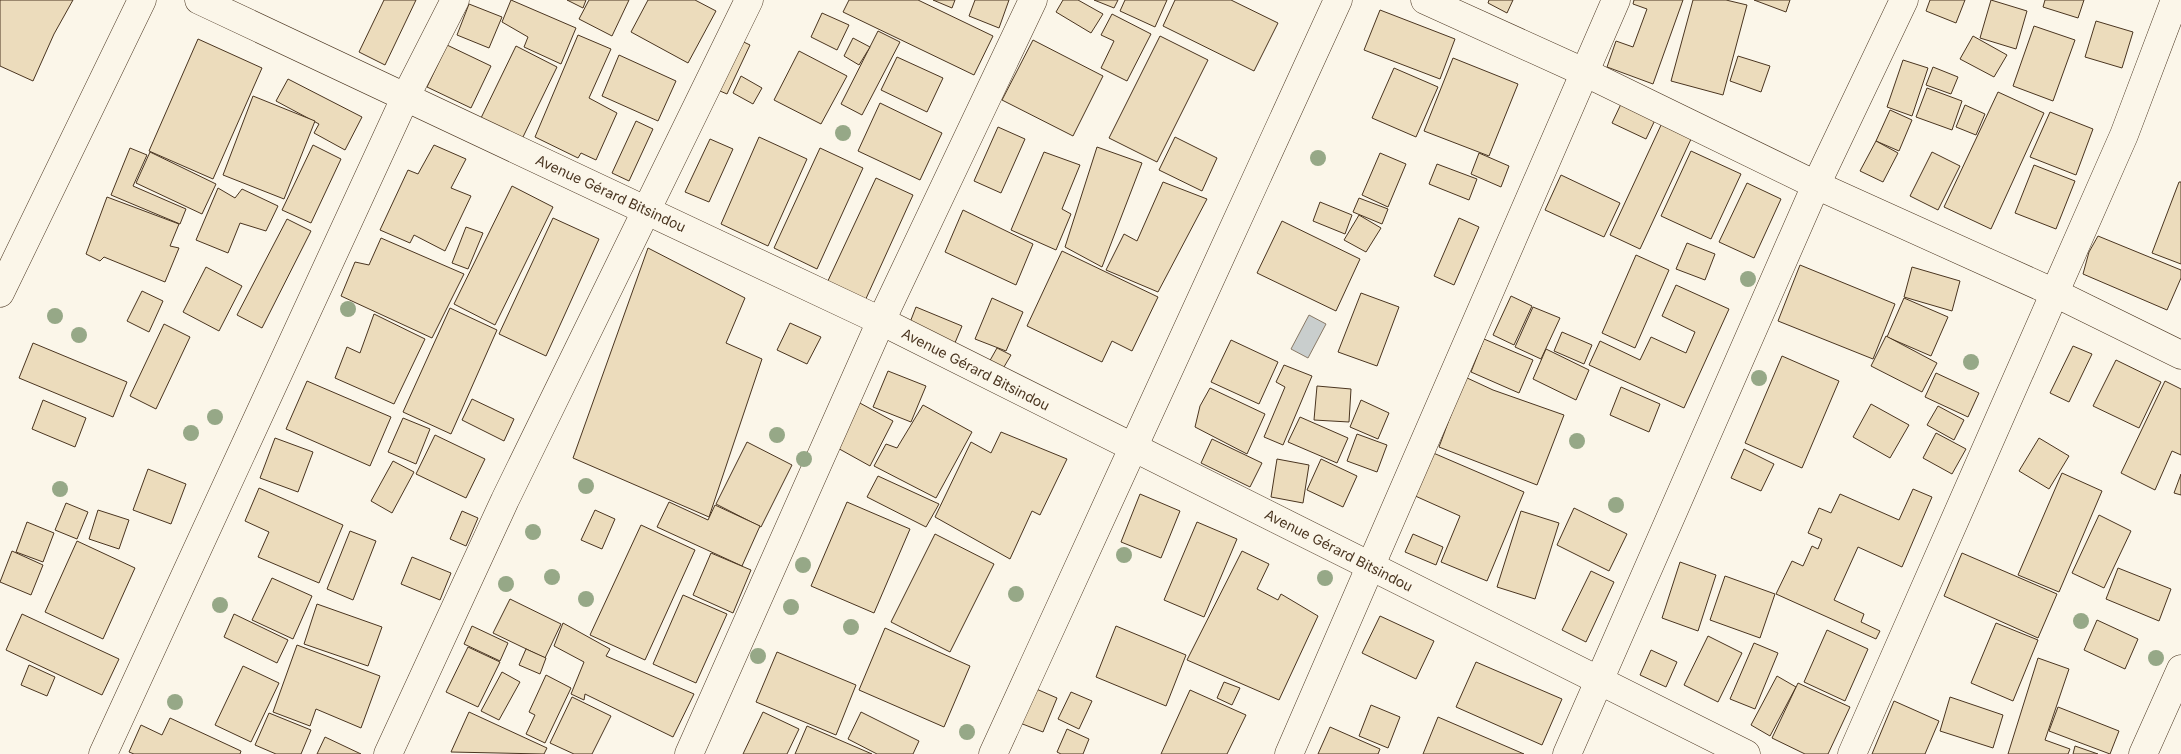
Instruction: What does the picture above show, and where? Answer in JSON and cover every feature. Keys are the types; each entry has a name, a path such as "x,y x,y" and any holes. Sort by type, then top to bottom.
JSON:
{"street":[{"path":"0,293 142,0"},
{"name":"Avenue Gérard Bitsindou","path":"199,0 881,321 1746,754"},
{"path":"103,754 406,98 455,0"},
{"path":"388,754 505,500 749,0"},
{"path":"689,754 881,321 1033,0"},
{"path":"993,754 1338,0"},
{"path":"1425,0 1586,72 1816,185 2055,293 2181,355"},
{"path":"1289,754 1616,0"},
{"path":"1567,754 1816,185 1904,0"},
{"path":"1852,754 2124,135 2175,0"},
{"path":"2143,754 2181,670"}],"shaded area":[{"path":"1309,315 1326,324 1308,358 1291,349"}],"building":[{"path":"0,0 73,0 54,34 33,81 0,66"},
{"path":"384,0 416,0 385,65 359,52"},
{"path":"511,0 576,28 561,64 524,47 528,37 502,22"},
{"path":"567,0 586,0 583,8"},
{"path":"589,0 629,0 612,36 579,19"},
{"path":"648,0 695,0 716,11 688,63 631,32"},
{"path":"849,0 918,0 993,36 974,75 843,12"},
{"path":"933,0 955,0 952,8"},
{"path":"975,0 1009,0 999,28 969,16"},
{"path":"1063,0 1078,0 1103,14 1091,33 1056,12"},
{"path":"1094,0 1118,0 1114,8"},
{"path":"1125,0 1167,0 1155,27 1120,11"},
{"path":"1175,0 1231,0 1278,23 1254,71 1163,26"},
{"path":"1489,0 1513,0 1507,13 1488,3"},
{"path":"1634,0 1683,0 1653,84 1607,67 1616,41 1633,47 1647,9 1633,4"},
{"path":"1693,0 1726,0 1747,5 1723,95 1671,81"},
{"path":"1754,0 1790,0 1786,12"},
{"path":"1930,0 1965,0 1956,23 1926,11"},
{"path":"1991,0 2027,11 2016,49 1980,38"},
{"path":"2045,0 2084,0 2078,18 2043,7"},
{"path":"469,4 502,17 489,48 457,35"},
{"path":"1380,10 1455,39 1440,79 1364,50"},
{"path":"822,13 849,25 837,50 811,37"},
{"path":"1112,14 1151,34 1127,81 1101,68 1114,41 1101,35"},
{"path":"2096,21 2133,32 2122,68 2085,57"},
{"path":"2034,26 2075,40 2053,101 2013,86"},
{"path":"878,31 900,42 862,115 841,104"},
{"path":"578,35 611,49 589,98 617,113 596,160 581,153 578,158 535,137"},
{"path":"729,35 750,45 727,94 706,85"},
{"path":"1160,36 1208,60 1157,162 1109,138"},
{"path":"1973,36 2007,55 1994,77 1960,59"},
{"path":"853,38 870,47 859,65 844,56"},
{"path":"198,39 262,68 213,179 149,151"},
{"path":"1033,40 1103,76 1073,136 1002,100"},
{"path":"447,45 491,66 471,108 427,87"},
{"path":"516,46 557,67 522,139 481,118"},
{"path":"799,51 847,76 821,124 774,100"},
{"path":"619,55 676,81 658,121 602,96"},
{"path":"1738,56 1770,66 1761,92 1730,81"},
{"path":"897,57 943,78 927,112 881,90"},
{"path":"1453,58 1518,84 1489,156 1424,131"},
{"path":"1903,60 1928,68 1912,116 1887,107"},
{"path":"1933,67 1958,77 1951,94 1926,85"},
{"path":"1394,68 1438,87 1416,137 1372,118"},
{"path":"741,76 762,88 753,104 733,93"},
{"path":"288,79 362,117 345,150 314,133 319,124 276,101"},
{"path":"1927,88 1962,101 1952,130 1916,117"},
{"path":"1998,92 2044,113 1991,229 1944,207"},
{"path":"253,96 315,121 284,199 223,175"},
{"path":"880,103 942,133 920,180 858,151"},
{"path":"1621,104 1655,120 1646,139 1612,123"},
{"path":"1965,105 1985,114 1976,135 1956,127"},
{"path":"1890,110 1912,120 1899,151 1876,141"},
{"path":"2050,112 2093,129 2076,175 2030,157"},
{"path":"636,121 653,129 629,181 612,173"},
{"path":"1662,123 1692,137 1640,249 1610,235"},
{"path":"998,127 1025,139 1001,193 974,181"},
{"path":"759,137 807,159 768,246 721,224"},
{"path":"1175,137 1217,158 1202,191 1159,170"},
{"path":"710,139 733,149 709,202 685,192"},
{"path":"1876,141 1898,153 1883,182 1860,171"},
{"path":"313,145 341,159 311,223 282,210"},
{"path":"434,145 466,159 451,188 471,196 445,251 414,235 410,243 380,230 408,170 418,174"},
{"path":"1097,147 1142,163 1102,267 1065,247"},
{"path":"130,148 147,155 133,186 186,209 180,224 111,195"},
{"path":"820,148 863,168 817,269 774,248"},
{"path":"1691,151 1741,174 1711,239 1661,216"},
{"path":"150,152 216,184 202,214 136,183"},
{"path":"1044,152 1080,165 1062,209 1071,214 1056,250 1011,230"},
{"path":"1932,152 1960,166 1938,210 1910,196"},
{"path":"1380,153 1406,164 1388,207 1362,195"},
{"path":"1479,153 1509,166 1501,187 1471,174"},
{"path":"1437,164 1477,179 1469,200 1429,184"},
{"path":"2034,165 2075,181 2056,229 2015,213"},
{"path":"1561,175 1620,203 1604,237 1545,210"},
{"path":"876,178 913,195 864,303 826,285"},
{"path":"1163,182 1207,199 1158,292 1106,270 1124,234 1137,241"},
{"path":"2179,182 2181,182 2181,264 2152,253"},
{"path":"1747,183 1781,199 1754,258 1719,242"},
{"path":"512,186 553,207 495,325 454,304"},
{"path":"218,188 235,198 242,189 278,206 266,231 240,223 228,253 196,240"},
{"path":"107,197 179,224 170,246 179,248 165,282 104,257 100,261 86,254"},
{"path":"1359,198 1388,209 1382,224 1353,212"},
{"path":"1320,202 1352,215 1345,234 1313,221"},
{"path":"963,210 1033,244 1016,285 945,252"},
{"path":"1359,215 1381,228 1366,252 1344,240"},
{"path":"553,218 599,239 546,356 499,334"},
{"path":"1459,218 1479,227 1454,285 1434,276"},
{"path":"287,219 311,231 262,328 237,315"},
{"path":"1282,221 1360,259 1336,311 1257,273"},
{"path":"466,227 483,233 468,269 452,263"},
{"path":"2098,236 2181,270 2181,278 2167,310 2083,274 2089,252"},
{"path":"381,238 464,274 432,338 341,296 355,262 369,265"},
{"path":"1687,243 1715,254 1705,280 1676,269"},
{"path":"648,248 745,298 726,343 762,359 709,517 573,458"},
{"path":"1062,251 1158,297 1132,351 1112,341 1102,362 1027,326"},
{"path":"1636,255 1669,270 1635,348 1602,333"},
{"path":"1800,265 1895,304 1873,359 1778,321"},
{"path":"206,267 242,286 219,331 183,312"},
{"path":"1912,267 1960,281 1952,311 1904,297"},
{"path":"1676,285 1729,309 1684,408 1589,365 1600,341 1640,360 1651,337 1686,353 1695,332 1662,316"},
{"path":"142,291 163,301 149,332 127,321"},
{"path":"1361,293 1399,307 1377,366 1338,352"},
{"path":"1511,296 1532,306 1514,345 1493,335"},
{"path":"992,298 1023,312 1006,351 975,339"},
{"path":"1904,298 1948,317 1931,356 1887,337"},
{"path":"916,307 962,326 952,350 907,330"},
{"path":"1533,307 1560,318 1541,359 1515,347"},
{"path":"450,308 497,330 451,434 403,412"},
{"path":"374,314 425,339 394,404 335,378 347,347 360,353"},
{"path":"790,323 821,337 807,364 777,350"},
{"path":"164,324 190,337 156,409 130,396"},
{"path":"1562,332 1592,345 1584,364 1554,351"},
{"path":"1886,336 1937,363 1922,392 1871,366"},
{"path":"1484,339 1533,360 1519,393 1471,372"},
{"path":"1231,340 1278,362 1259,404 1211,382"},
{"path":"33,343 127,382 113,417 19,378"},
{"path":"2073,346 2092,354 2069,402 2050,393"},
{"path":"997,348 1011,355 1001,372 988,364"},
{"path":"1546,349 1589,370 1576,400 1533,379"},
{"path":"1782,356 1839,381 1802,468 1745,443"},
{"path":"2116,360 2161,382 2139,428 2093,406"},
{"path":"1284,365 1312,376 1283,445 1264,437 1285,387 1276,382"},
{"path":"888,371 926,386 911,422 873,407"},
{"path":"1936,373 1979,393 1968,417 1925,397"},
{"path":"1465,377 1493,390 1564,415 1537,485 1439,447"},
{"path":"307,381 391,417 370,466 286,429"},
{"path":"2165,381 2181,389 2181,455 2172,451 2155,490 2121,473"},
{"path":"1317,386 1351,389 1349,422 1314,420"},
{"path":"1621,387 1660,404 1649,432 1610,415"},
{"path":"1210,388 1265,414 1247,454 1195,427 1200,406"},
{"path":"472,399 514,419 504,441 462,420"},
{"path":"43,400 86,418 75,447 32,429"},
{"path":"1361,400 1389,413 1378,439 1350,427"},
{"path":"858,402 893,421 870,466 834,446"},
{"path":"1871,404 1909,425 1890,458 1853,437"},
{"path":"923,405 972,432 936,498 874,466 886,444 897,448"},
{"path":"1938,406 1964,420 1954,440 1927,425"},
{"path":"1300,417 1348,438 1337,463 1288,442"},
{"path":"403,418 430,429 416,464 388,452"},
{"path":"1001,432 1067,459 1040,515 1032,511 1010,559 935,517 971,442 991,453"},
{"path":"1936,433 1966,449 1952,474 1923,458"},
{"path":"1357,434 1387,445 1377,472 1347,461"},
{"path":"435,435 485,459 466,498 416,474"},
{"path":"275,438 313,452 298,492 260,478"},
{"path":"2039,438 2069,456 2049,489 2019,471"},
{"path":"1212,439 1262,463 1250,487 1201,463"},
{"path":"747,442 792,465 761,527 716,504"},
{"path":"1744,449 1774,464 1761,491 1731,478"},
{"path":"1431,452 1524,492 1487,581 1441,562 1460,516 1413,495"},
{"path":"1277,459 1309,465 1303,503 1271,497"},
{"path":"1321,459 1357,476 1343,507 1307,490"},
{"path":"393,461 414,472 392,513 371,501"},
{"path":"148,469 186,484 171,524 133,510"},
{"path":"2062,473 2102,491 2059,592 2018,575"},
{"path":"2181,474 2181,495 2174,493"},
{"path":"878,476 939,504 926,527 867,497"},
{"path":"259,488 343,525 319,583 258,557 269,532 245,521"},
{"path":"1913,489 1932,497 1902,567 1858,547 1834,600 1864,614 1861,622 1880,631 1876,639 1776,594 1792,561 1803,566 1812,546 1818,549 1822,539 1808,533 1819,508 1831,513 1840,494 1899,520"},
{"path":"1140,494 1180,511 1161,558 1121,542"},
{"path":"669,502 708,520 715,505 760,526 742,566 657,527"},
{"path":"847,502 910,529 874,613 811,586"},
{"path":"66,503 88,512 77,539 55,530"},
{"path":"1574,508 1627,534 1609,571 1557,545"},
{"path":"98,510 129,520 119,549 89,539"},
{"path":"595,510 615,519 602,549 581,540"},
{"path":"462,511 478,518 466,546 450,539"},
{"path":"1521,511 1559,523 1535,599 1497,587"},
{"path":"2099,515 2131,531 2104,588 2072,573"},
{"path":"27,522 54,533 43,562 16,552"},
{"path":"1197,522 1237,539 1204,617 1164,600"},
{"path":"641,525 695,550 645,660 590,635"},
{"path":"350,531 376,541 353,600 327,589"},
{"path":"935,534 994,564 950,652 891,622"},
{"path":"1413,534 1443,547 1436,565 1405,552"},
{"path":"77,541 135,568 103,639 45,612"},
{"path":"12,551 43,565 31,595 0,582"},
{"path":"1242,551 1269,564 1257,589 1278,600 1281,594 1318,616 1279,700 1187,660"},
{"path":"711,553 751,570 733,613 693,595"},
{"path":"1962,553 2057,594 2038,638 1944,596"},
{"path":"412,557 451,573 440,600 401,584"},
{"path":"1680,562 1716,575 1698,631 1662,618"},
{"path":"2118,568 2171,589 2159,621 2106,599"},
{"path":"1591,571 1614,582 1586,642 1562,630"},
{"path":"1725,576 1775,594 1760,638 1710,620"},
{"path":"272,578 312,596 293,639 252,620"},
{"path":"683,595 727,614 696,683 653,664"},
{"path":"510,599 561,624 545,658 493,633"},
{"path":"317,604 382,627 368,666 304,644"},
{"path":"22,614 119,659 102,695 6,650"},
{"path":"234,614 288,640 277,663 224,637"},
{"path":"1380,616 1434,641 1416,679 1362,653"},
{"path":"2097,620 2138,639 2125,669 2084,650"},
{"path":"563,623 610,649 606,656 694,694 673,737 585,694 584,700 571,694 584,662 554,646"},
{"path":"1996,623 2038,640 2013,701 1971,683"},
{"path":"472,626 508,643 500,661 464,644"},
{"path":"1116,626 1186,655 1166,706 1096,677"},
{"path":"885,628 970,666 944,727 859,690"},
{"path":"1827,630 1868,649 1845,701 1804,682"},
{"path":"1708,636 1742,653 1718,702 1684,685"},
{"path":"1754,643 1778,653 1755,709 1730,699"},
{"path":"297,645 380,676 361,728 316,709 310,726 273,712"},
{"path":"468,647 500,662 478,707 446,692"},
{"path":"526,649 546,658 540,674 519,665"},
{"path":"1651,650 1677,662 1666,687 1640,675"},
{"path":"777,652 856,685 836,735 756,702"},
{"path":"2038,658 2069,669 2045,740 2070,749 2068,754 2008,754"},
{"path":"1476,662 1562,699 1542,745 1456,707"},
{"path":"29,665 55,677 47,696 21,685"},
{"path":"243,666 279,683 251,742 215,725"},
{"path":"502,672 520,682 499,720 481,711"},
{"path":"546,675 571,688 545,743 526,734 535,715 529,712"},
{"path":"1777,676 1796,687 1770,736 1751,725"},
{"path":"1224,682 1240,688 1232,705 1217,698"},
{"path":"1798,683 1850,707 1828,754 1805,754 1772,738"},
{"path":"1034,688 1057,698 1043,732 1020,723"},
{"path":"1190,690 1246,715 1227,754 1161,754"},
{"path":"1071,692 1092,701 1079,729 1058,719"},
{"path":"572,697 611,716 592,754 574,754 550,743"},
{"path":"1950,697 2003,715 1993,748 1940,731"},
{"path":"1894,701 1939,721 1925,754 1872,754"},
{"path":"1371,705 1400,717 1388,748 1359,736"},
{"path":"2058,707 2119,731 2110,754 2049,731"},
{"path":"469,712 547,748 544,754 451,752"},
{"path":"763,712 799,729 787,754 743,754"},
{"path":"861,712 919,741 913,754 877,754 848,739"},
{"path":"269,713 311,730 301,754 276,754 255,745"},
{"path":"1438,717 1524,754 1423,754"},
{"path":"170,718 241,751 240,754 134,754 129,752 141,725 162,735"},
{"path":"807,726 872,754 795,754"},
{"path":"1330,727 1380,749 1378,754 1318,754"},
{"path":"1067,729 1089,739 1083,754 1061,754 1057,752"},
{"path":"325,737 361,754 317,754"},
{"path":"2075,746 2098,754 2073,754"}]}
